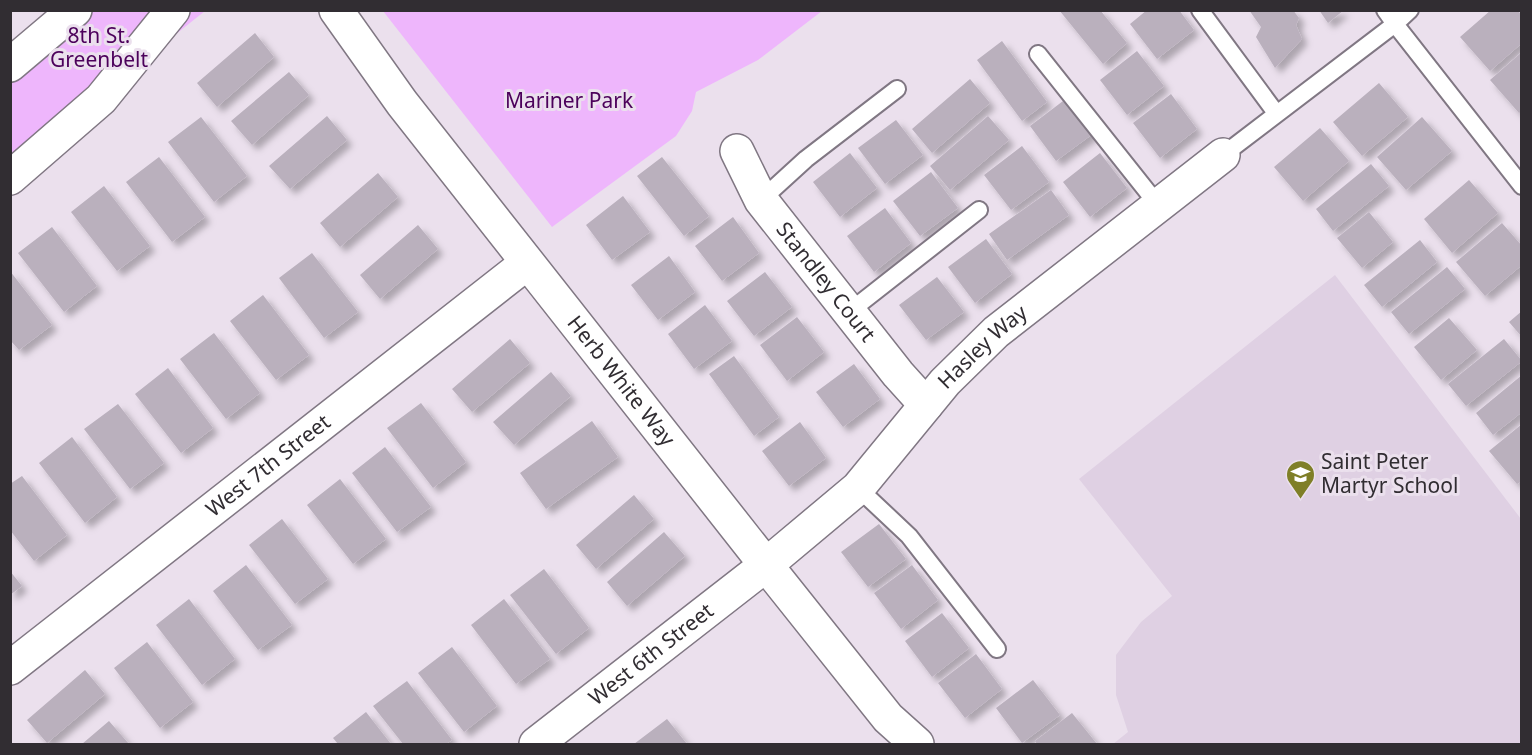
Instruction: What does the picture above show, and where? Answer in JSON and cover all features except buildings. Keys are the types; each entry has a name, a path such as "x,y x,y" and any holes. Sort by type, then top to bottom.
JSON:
{"street":[{"path":"10,66 75,10"},
{"path":"10,178 101,99 173,10"},
{"name":"Herb White Way","path":"336,10 402,103 766,565 888,718 917,744"},
{"name":"Standley Court","path":"737,151 761,200 926,405"},
{"name":"Hasley Way","path":"766,565 858,488 945,382 996,332 1223,154"},
{"name":"West 7th Street","path":"10,668 527,263"},
{"name":"West 6th Street","path":"536,744 766,565"}],"lane":[{"path":"1200,10 1276,113"},
{"path":"1223,154 1276,113 1390,17 1410,10"},
{"path":"1390,17 1521,186"},
{"path":"1038,54 1158,205"},
{"path":"761,200 806,159 897,89"},
{"path":"849,312 979,210"},
{"path":"858,488 909,536 997,649"}],"shaded area":[{"name":"Saint Peter Martyr School","path":"1335,275 1521,519 1521,744 1113,744 1128,732 1116,695 1116,655 1141,622 1172,596 1079,479"}],"green space":[{"name":"8th St. Greenbelt","path":"87,11 205,11 11,165 11,72"},
{"name":"Mariner Park","path":"383,11 822,11 758,60 696,92 692,111 676,136 552,227"}],"place":[{"name":"Saint Peter Martyr School","path":"1300,500"}]}
